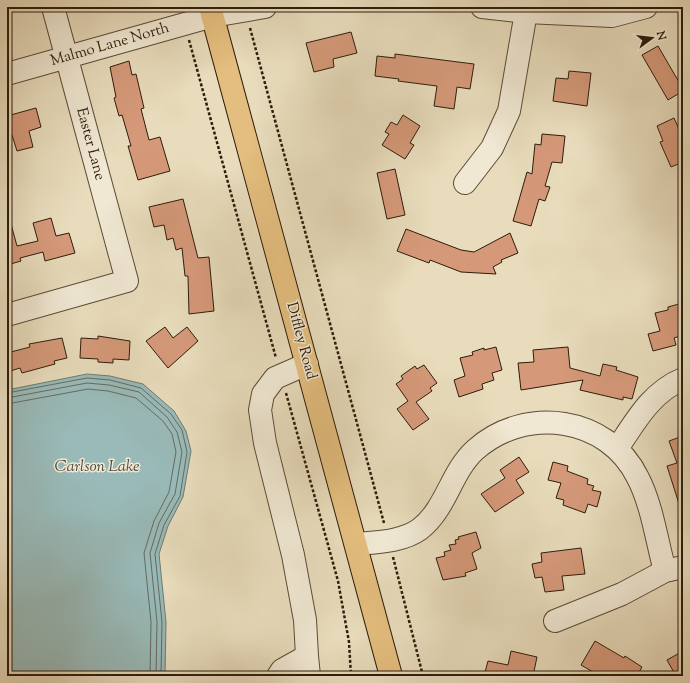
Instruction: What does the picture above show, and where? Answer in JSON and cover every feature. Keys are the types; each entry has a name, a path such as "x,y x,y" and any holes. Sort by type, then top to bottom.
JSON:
{"main road":[{"name":"Diffley Road","path":"211,12 391,676"}],"street":[{"name":"Easter Lane","path":"7,315 127,281 53,7"},
{"name":"Malmo Lane North","path":"7,74 185,24 211,12 242,11 265,7"},
{"path":"482,7 526,12 612,16 646,7"},
{"path":"466,182 492,148 509,111 526,12"},
{"path":"278,676 282,670 308,666 305,620 293,555 265,443 260,410 263,394 269,384 281,375 307,364"},
{"path":"617,450 642,409 670,384 683,378"},
{"path":"356,544 388,540 410,535 428,521 457,474 475,451 498,434 513,427 542,422 572,425 598,436 617,450 630,465 644,492 674,569 622,594 555,621"}],"path":[{"path":"242,11 249,27 388,540 423,676"},
{"path":"185,24 338,581 349,642 351,676"}],"water":[{"name":"Carlson Lake","path":"87,374 110,376 143,384 174,411 186,431 191,451 183,497 168,526 159,554 166,622 165,676 7,676 7,390"}],"building":[{"path":"351,32 357,53 333,59 334,67 314,72 306,43"},
{"path":"658,46 683,89 683,91 668,100 642,55"},
{"path":"395,54 474,64 470,89 457,87 454,109 434,106 437,86 398,81 399,79 375,76 377,56 395,58"},
{"path":"129,61 132,75 136,74 144,108 141,109 149,140 160,137 170,171 138,180 128,146 131,146 122,115 119,116 114,98 116,97 110,67"},
{"path":"569,71 591,73 587,106 553,101 556,78 568,79"},
{"path":"36,108 41,127 29,131 33,147 17,151 12,135 9,136 7,116"},
{"path":"403,115 420,126 410,143 414,145 405,159 382,145 389,134 385,132 391,122 397,125"},
{"path":"674,118 683,138 683,162 671,167 660,142 663,141 657,126"},
{"path":"542,134 565,136 562,163 552,162 545,186 550,187 545,201 539,199 531,226 513,221 527,172 532,174 535,144 541,145"},
{"path":"395,169 405,215 387,219 377,173"},
{"path":"183,199 198,258 209,257 214,311 189,314 188,276 185,276 182,248 176,250 173,238 167,240 164,225 154,227 149,207"},
{"path":"51,218 56,236 69,233 75,253 45,261 43,252 20,258 21,261 7,265 7,225 11,224 17,246 38,241 33,223"},
{"path":"406,229 461,250 474,252 510,233 518,253 501,260 502,262 493,267 496,274 461,272 430,260 429,263 397,251"},
{"path":"679,304 679,306 683,305 683,335 674,338 676,345 653,351 648,334 660,331 655,313 668,310 668,307"},
{"path":"165,327 173,338 187,327 198,341 168,368 146,341"},
{"path":"98,336 130,341 129,360 113,359 113,363 98,362 98,359 80,358 81,338 98,339"},
{"path":"62,338 67,358 54,361 55,364 22,373 20,368 7,372 7,353 30,347 29,344"},
{"path":"496,347 502,370 492,373 494,380 482,384 483,389 459,397 454,380 465,376 460,358 473,355 472,352 484,348 484,350"},
{"path":"568,347 570,368 600,376 603,364 617,367 616,370 638,377 632,399 623,397 623,400 580,390 583,380 521,390 518,363 534,362 533,350"},
{"path":"424,365 437,383 430,388 432,391 416,402 429,419 413,430 397,409 408,401 396,384 403,379 401,376 415,366 417,369"},
{"path":"683,436 683,507 680,507 667,466 677,463 669,441"},
{"path":"519,457 529,472 516,480 524,493 495,512 481,494 505,478 500,470"},
{"path":"553,462 568,466 567,471 588,479 587,484 594,486 592,490 601,492 597,507 588,504 585,513 563,505 564,500 556,498 561,483 548,480"},
{"path":"476,532 481,548 472,553 477,569 465,573 466,576 443,580 436,558 445,556 444,552 451,550 449,545 456,544 455,540 459,539 458,537"},
{"path":"581,548 585,574 562,576 564,590 545,592 542,577 535,578 532,564 542,562 541,553"},
{"path":"595,641 624,658 625,656 642,667 637,676 600,676 581,665"},
{"path":"511,651 537,657 533,676 484,676 488,661 508,665"},
{"path":"683,651 683,676 676,676 667,660"}]}
